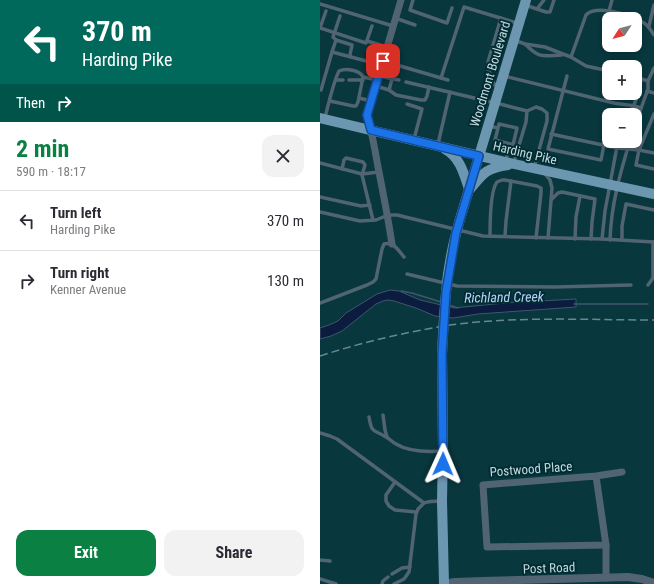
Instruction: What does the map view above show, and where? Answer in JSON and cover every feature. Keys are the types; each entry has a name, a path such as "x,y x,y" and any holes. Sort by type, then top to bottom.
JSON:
{"main road":[{"name":"Woodmont Boulevard","path":"444,584 442,501 442,354 446,292 456,233 525,2"},
{"name":"Harding Pike","path":"322,118 479,156 654,194"},
{"path":"438,146 454,155 466,177 469,189"},
{"path":"469,189 489,170 494,167 510,163"}],"street":[{"path":"392,244 388,215 377,172 371,130 367,115 400,3"},
{"path":"606,578 606,545 596,476 622,472"},
{"name":"Postwood Place","path":"596,476 483,485 487,547 606,545"},
{"name":"Post Road","path":"444,584 455,582 519,582 628,577 647,580 654,583"}],"lane":[{"path":"410,10 413,0"},
{"path":"537,9 544,0"},
{"path":"525,2 537,9 550,12 554,0"},
{"path":"609,11 612,0"},
{"path":"400,3 410,10 447,23 452,8"},
{"path":"320,4 394,22 415,25"},
{"path":"648,26 654,5"},
{"path":"441,78 464,7 518,24"},
{"path":"571,57 588,12 600,10 609,11 635,18 648,26 654,36"},
{"path":"326,11 320,28 366,43 367,41 387,47"},
{"path":"340,16 333,37 336,40 352,45 350,56"},
{"path":"499,90 491,81 488,64 501,18"},
{"path":"367,41 372,26"},
{"path":"322,90 336,40"},
{"path":"514,40 525,44 555,50 586,66 602,69"},
{"path":"525,44 540,56 563,54"},
{"path":"332,52 370,62 374,60 448,80"},
{"path":"503,76 619,104 635,105 641,108 647,91 648,80 654,68"},
{"path":"322,118 330,101 338,73 341,70 362,74 363,79 359,98 355,107 330,101"},
{"path":"567,76 548,149 601,160 603,148"},
{"path":"320,79 325,79"},
{"path":"389,90 392,79"},
{"path":"642,79 648,80"},
{"path":"336,80 342,80"},
{"path":"349,80 398,80"},
{"path":"377,80 396,95 423,100 426,98 429,87"},
{"path":"406,82 527,111 536,107 547,113 538,169 551,182 552,188 548,238"},
{"path":"647,91 654,93"},
{"path":"438,146 450,92"},
{"path":"359,98 371,101"},
{"path":"633,108 637,100"},
{"path":"407,104 422,109 414,140"},
{"path":"510,163 526,122 527,111"},
{"path":"654,114 639,150 636,165 654,169"},
{"path":"499,124 517,128 513,144 510,144 495,140 499,124"},
{"path":"488,125 498,128"},
{"path":"551,134 602,145"},
{"path":"510,144 510,163"},
{"path":"610,240 617,148 654,153"},
{"path":"602,239 604,216 627,149"},
{"path":"342,169 346,158 363,162 365,165 362,175 373,220"},
{"path":"320,163 362,174 377,172"},
{"path":"490,236 491,207 494,186 497,182 505,180 541,188 536,238"},
{"path":"505,236 511,181"},
{"path":"552,198 558,193 562,192 595,199 591,239"},
{"path":"575,239 576,218 580,196"},
{"path":"320,197 361,206 370,205"},
{"path":"622,240 622,226 626,204 654,210"},
{"path":"320,212 360,221 373,220 388,215 397,215 478,235 653,242 653,278 648,285"},
{"path":"320,303 373,282 376,279 382,246 384,244 392,244 404,256"},
{"path":"408,274 458,286 554,287 631,285"},
{"path":"383,415 387,437"},
{"path":"369,417 370,427 374,431 387,437 397,445 407,449 429,452 443,451"},
{"path":"320,433 337,440 424,503"},
{"path":"395,482 386,494 386,501 389,506 395,510 416,512"},
{"path":"394,584 406,577 409,572 416,512 424,503 442,501"},
{"path":"320,560 330,561"},
{"path":"392,574 402,568 410,567"},
{"path":"382,584 388,577"},
{"path":"320,579 336,584"}],"water":[{"path":"390,290 399,291 420,300 454,308 505,303 576,299 576,307 478,314 453,318 435,316 416,308 388,300 376,304 342,331 320,339 320,328 338,321 346,313 377,294"}],"waterway":[{"name":"Richland Creek","path":"401,291 441,302"},
{"name":"Richland Creek","path":"574,304 648,304"},
{"name":"Richland Creek","path":"449,305 458,308"}],"railway":[{"path":"320,356 352,346 401,334 475,322 526,319 654,320"}],"route":[{"path":"383,61 367,115 371,130 479,156 456,233 446,292 442,354 443,464"}]}
